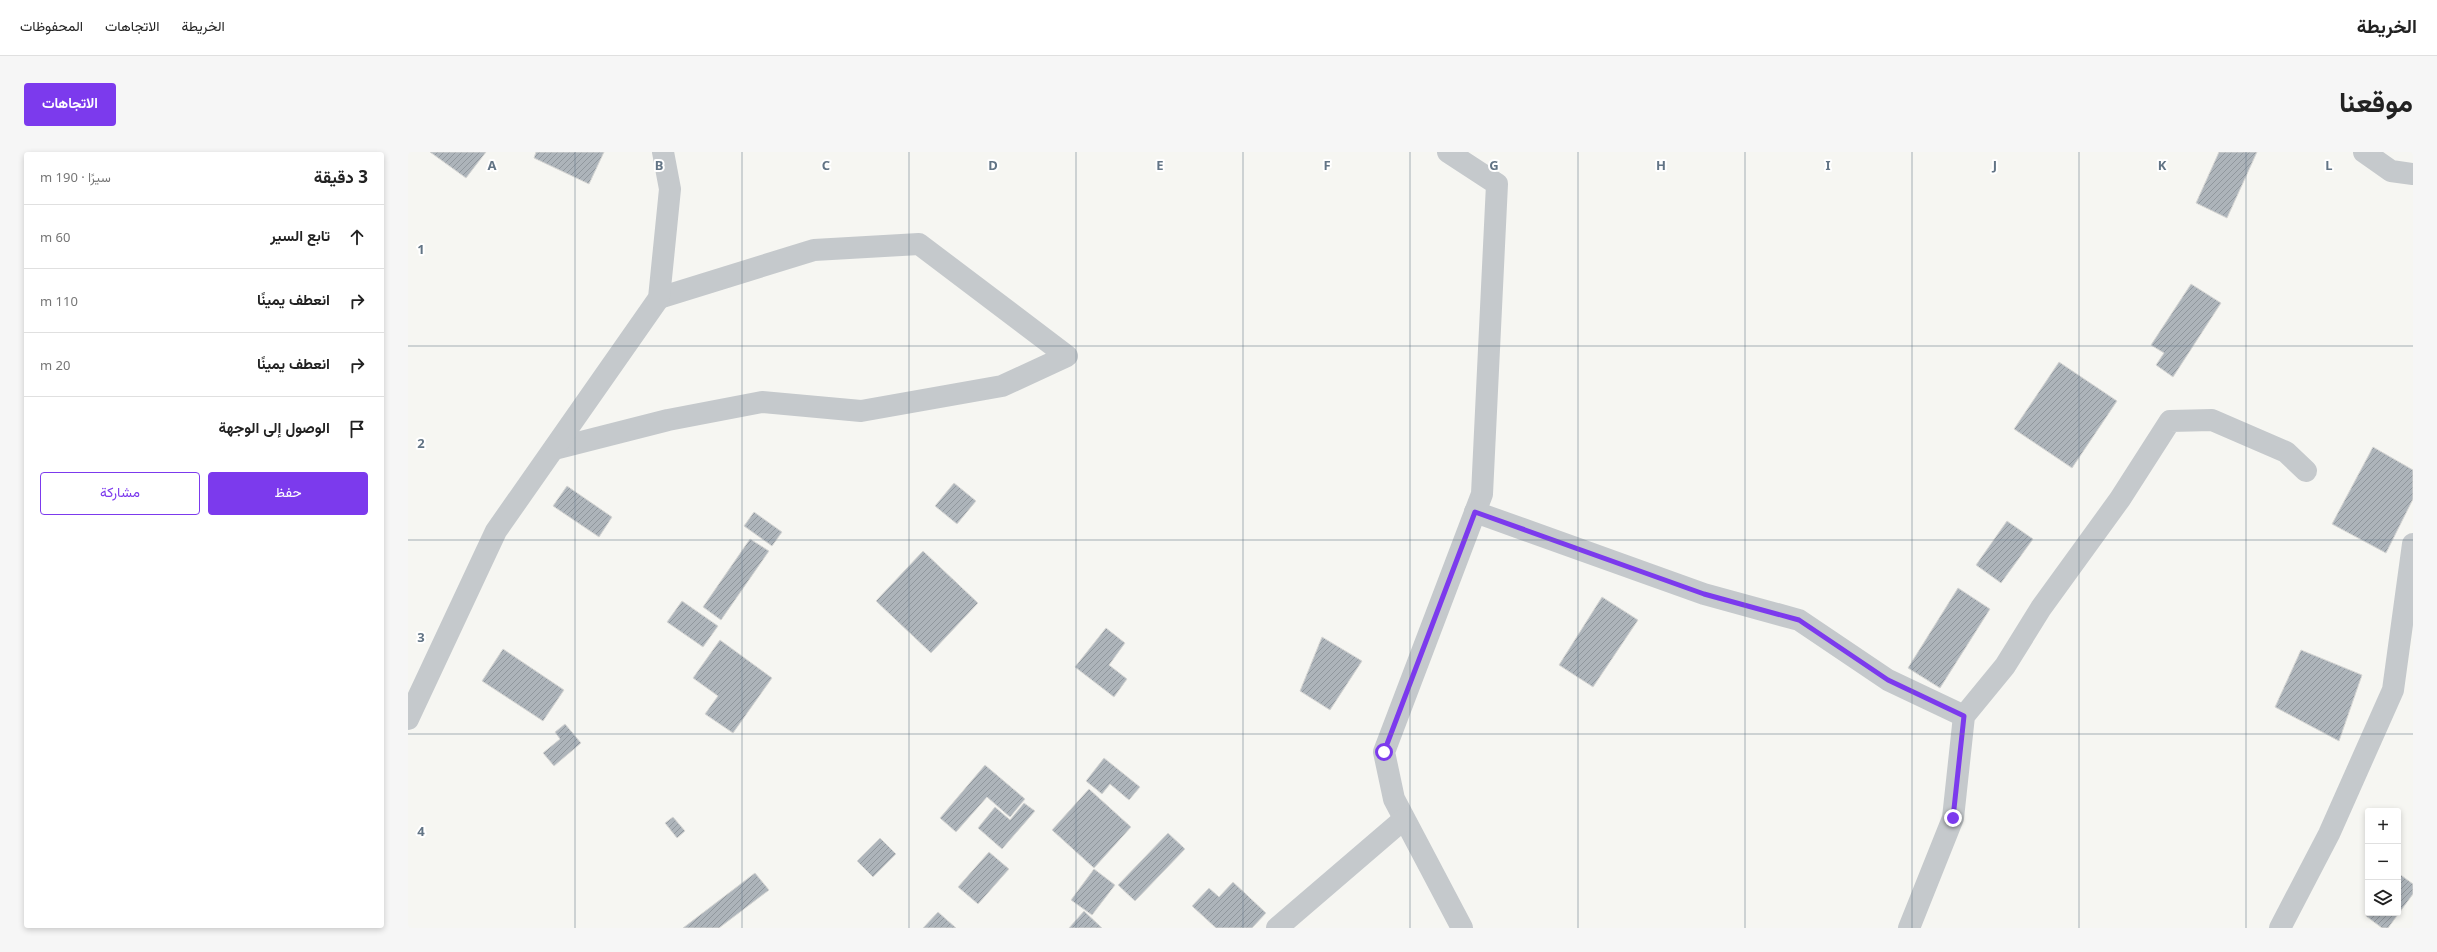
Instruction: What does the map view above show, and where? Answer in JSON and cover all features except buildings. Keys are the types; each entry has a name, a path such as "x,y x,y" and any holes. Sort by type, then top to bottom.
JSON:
{"street":[{"path":"408,719 496,531 659,298 670,189 664,152"},
{"path":"1448,152 1497,184 1482,494 1384,752 1394,800 1462,928"},
{"path":"2364,152 2391,171 2413,174"},
{"path":"554,449 668,420 762,402 861,411 1002,386 1067,356 919,244 814,250 659,298"},
{"path":"1909,928 1953,818 1964,716 2005,666 2041,608 2120,499 2170,421 2212,420 2286,452 2306,471"},
{"path":"1475,512 1704,594 1799,620 1888,680 1964,716"},
{"path":"2280,928 2329,834 2393,690 2413,544"},
{"path":"1277,928 1404,819"}],"route":[{"path":"1384,752 1475,512 1704,594 1799,620 1888,680 1964,716 1953,818"}]}
